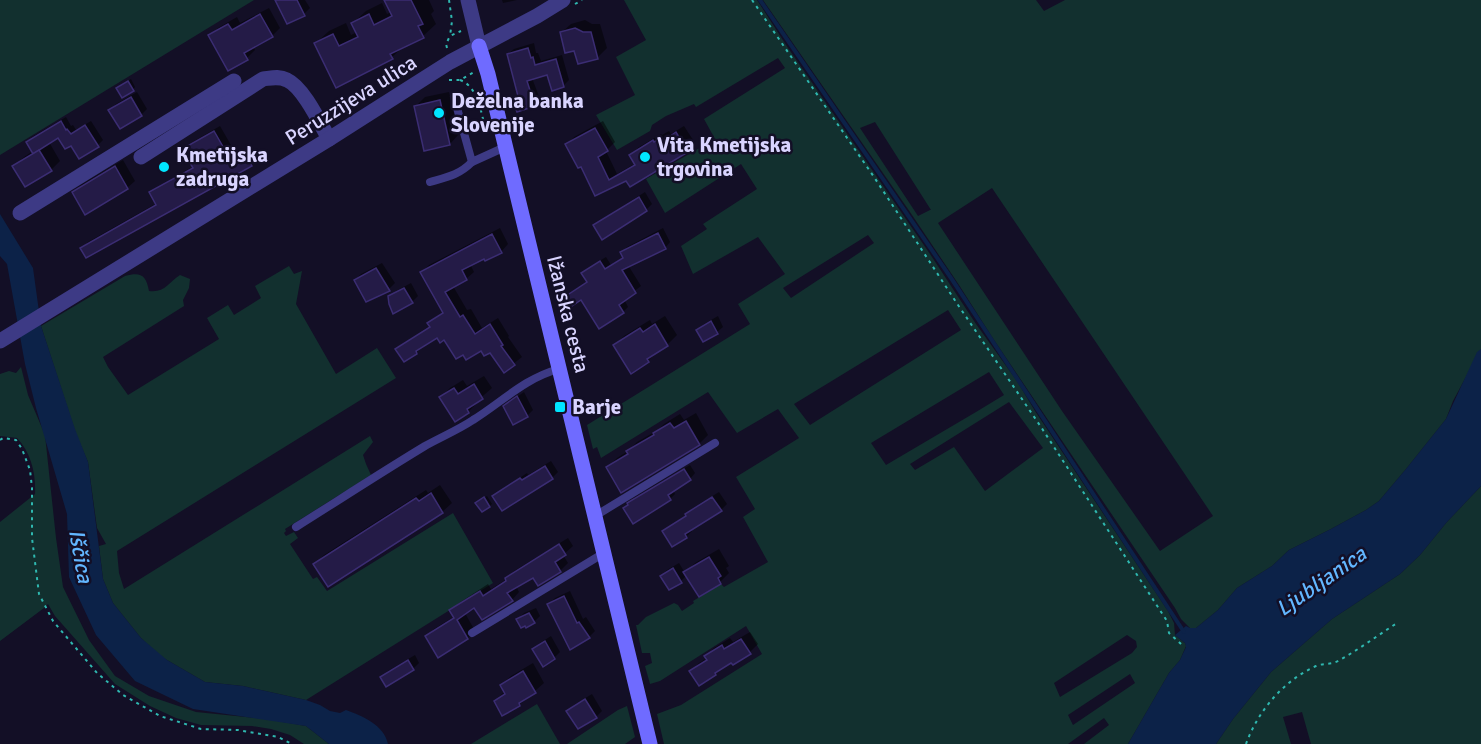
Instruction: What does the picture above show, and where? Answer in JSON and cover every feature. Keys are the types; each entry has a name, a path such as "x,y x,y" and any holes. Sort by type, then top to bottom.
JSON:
{"main road":[{"name":"Ižanska cesta","path":"479,46 506,147 650,744"}],"street":[{"name":"Ižanska cesta","path":"468,0 479,46"},
{"name":"Peruzzijeva ulica","path":"0,341 415,84 563,0"},
{"path":"141,157 263,80 278,77 298,87 329,139"},
{"path":"20,213 234,81"}],"lane":[{"path":"454,96 472,162"},
{"path":"430,182 464,171 472,162 506,147"},
{"path":"296,527 428,444 471,421 509,393 546,372 559,369"},
{"path":"595,516 715,443"},
{"path":"472,633 604,553"}],"path":[{"path":"448,0 452,21 450,36 446,44 448,50"},
{"path":"752,0 874,177 1041,427 1167,621 1169,633 1181,644"},
{"path":"450,36 457,33"},
{"path":"455,79 460,80 465,76"},
{"path":"0,440 3,438 16,440 30,470 32,538 39,594 52,621 98,673 123,695 160,716 201,729 238,730 278,738 292,744"},
{"path":"1246,744 1269,701 1291,682 1317,665 1335,663 1397,623"}],"green space":[{"path":"0,0 254,0 0,155"},
{"path":"624,0 757,0 1017,381 1168,611 1174,623 1175,635 1185,643 1186,646 1180,660 1169,673 1128,744 1084,744 1109,725 1104,718 1068,744 664,744 657,714 681,705 762,654 746,626 660,681 650,684 645,666 652,663 650,653 642,653 636,625 646,617 674,603 682,611 694,603 693,601 721,584 724,587 768,562 743,517 755,509 736,477 799,438 778,409 737,433 708,392 601,458 597,447 593,449 587,425 750,324 738,304 785,274 758,237 693,274 681,246 707,229 703,224 757,189 741,164 665,213 646,179 715,139 704,119 785,68 778,58 696,107 694,104 666,116 652,125 650,131 617,150 596,115 635,95 616,57 646,40","holes":["868,235 874,243 791,298 783,288","948,310 961,330 810,425 794,404","989,372 1004,395 886,465 871,443","1009,402 1043,448 985,491 954,447 915,470 910,464","1127,635 1136,641 1137,647 1132,653 1060,697 1054,683","1130,674 1135,683 1073,725 1068,715"]},
{"path":"763,0 1036,0 1044,11 1065,0 1481,0 1481,349 1446,419 1379,501 1289,550 1272,566 1237,588 1218,610 1196,628 1190,628 1181,619 910,212","holes":["875,122 931,210 918,216 860,128","992,188 1213,516 1160,551 1062,411 938,223"]},
{"path":"289,266 294,274 302,271 296,304 336,374 377,348 396,378 117,551 119,573 124,589 370,436 373,442 363,455 371,475 285,529 286,536 294,532 298,538 290,544 313,579 317,577 327,591 453,513 493,583 306,700 243,686 205,682 160,656 141,638 113,603 103,579 99,546 106,544 97,528 88,462 76,434 41,326 125,276 135,274 142,276 149,291 163,289 180,275 190,279 189,288 183,300 184,306 103,357 128,395 219,339 207,318 228,305 234,315 261,298 255,286"},
{"path":"21,367 28,395 45,435 63,587 89,640 115,676 149,696 196,712 266,719 306,726 329,744 304,744 290,735 252,726 201,725 176,718 150,706 115,684 55,616 48,604 0,641 0,522 35,494 35,478 26,450 17,438 0,436 0,374 9,371 16,373"},
{"path":"1481,486 1481,744 1311,744 1302,712 1283,717 1291,744 1216,744 1271,672 1332,619 1400,574 1420,555"},
{"path":"537,704 560,744 471,744"},
{"path":"627,706 635,737 625,744 567,744 618,710"}],"water":[{"name":"Iščica","path":"0,214 33,268 41,326 88,462 103,579 113,603 141,638 167,660 205,682 243,686 306,700 340,713 346,710 366,718 377,726 386,737 388,744 329,744 306,726 193,709 135,681 96,635 69,577 67,514 25,364 7,264 0,256"},
{"name":"Ljubljanica","path":"1481,349 1481,486 1420,555 1400,574 1332,619 1271,672 1216,744 1128,744 1186,647 1185,643 1175,635 1186,626 1196,628 1218,610 1237,588 1272,566 1289,550 1379,501 1446,419 1477,352"}],"building":[{"path":"275,0 297,0 305,16 287,24"},
{"path":"384,0 411,0 423,24 418,26 424,38 390,54 393,59 336,88 314,43 333,34 339,46 358,37 351,23 369,14 374,25 392,16"},
{"path":"260,14 273,37 244,53 248,60 228,71 208,35 228,24 232,30"},
{"path":"575,28 583,32 591,32 598,59 578,64 574,51 565,53 560,32"},
{"path":"528,48 535,65 556,59 564,87 552,91 547,75 527,81 535,106 517,112 513,102 519,100 507,54"},
{"path":"128,81 134,91 122,98 116,88"},
{"path":"131,97 142,116 120,129 108,110"},
{"path":"440,100 450,145 424,151 414,106"},
{"path":"61,121 71,134 85,125 99,147 79,159 71,146 65,149 58,138 33,154 26,142"},
{"path":"595,128 608,151 598,157 609,180 635,165 629,155 653,140 654,142 661,138 663,141 676,132 688,152 630,187 626,181 595,196 581,167 578,168 565,144"},
{"path":"214,131 233,164 246,156 252,166 86,258 80,248 156,205 149,192 193,168 182,149"},
{"path":"39,150 52,171 25,187 12,166"},
{"path":"115,166 128,189 85,215 72,192"},
{"path":"639,197 647,211 602,240 593,225"},
{"path":"658,233 666,249 622,270 636,293 619,305 624,313 599,329 581,300 572,306 566,296 587,282 581,273 600,261 605,269 623,258 620,252"},
{"path":"492,234 502,253 462,270 467,280 445,292 460,317 463,315 475,334 490,324 503,345 501,346 515,365 504,373 490,353 484,356 481,351 466,360 463,355 456,359 444,340 440,343 437,338 416,351 417,354 404,362 395,349 430,327 427,323 443,313 420,272"},
{"path":"376,268 390,291 366,302 354,280"},
{"path":"404,288 413,303 393,314 388,296"},
{"path":"711,321 718,334 703,342 696,330"},
{"path":"655,324 668,346 647,359 649,362 631,374 613,345 640,328 643,332"},
{"path":"474,384 483,399 467,409 469,413 455,422 439,397 454,388 458,394"},
{"path":"517,396 528,417 513,425 503,406"},
{"path":"686,421 700,445 621,493 606,467 628,454 626,451 670,423 674,428"},
{"path":"545,466 553,479 502,511 492,496 520,478 522,480"},
{"path":"684,469 691,480 668,495 671,500 633,524 623,508 628,505 627,503"},
{"path":"431,493 443,513 328,587 313,564 416,498 419,501"},
{"path":"484,497 490,507 482,512 475,503"},
{"path":"712,497 722,511 685,534 687,538 672,547 662,531"},
{"path":"559,544 566,555 555,562 561,572 538,586 533,578 507,593 513,601 482,620 474,608 457,620 468,639 438,658 425,636 454,618 449,610 480,591 483,596 506,581 505,578"},
{"path":"709,557 721,576 718,578 721,584 699,597 683,572"},
{"path":"673,568 682,583 669,590 660,576"},
{"path":"564,596 577,623 579,622 590,638 570,650 547,604"},
{"path":"529,613 535,623 521,628 516,619"},
{"path":"741,639 751,654 733,665 731,663 699,686 689,671 707,660 704,656 722,645 724,649"},
{"path":"545,641 555,659 543,667 532,649"},
{"path":"408,660 414,670 386,687 380,677"},
{"path":"523,671 536,693 519,703 520,706 502,716 494,701 505,694 500,685"},
{"path":"585,699 597,718 578,729 566,711"}],"waterway":[{"path":"760,0 951,278 1184,632"}],"place":[{"name":"Deželna banka Slovenije","path":"439,113"},
{"name":"Vita Kmetijska trgovina","path":"645,157"},
{"name":"Kmetijska zadruga","path":"164,167"},
{"name":"Barje","path":"560,407"}]}
